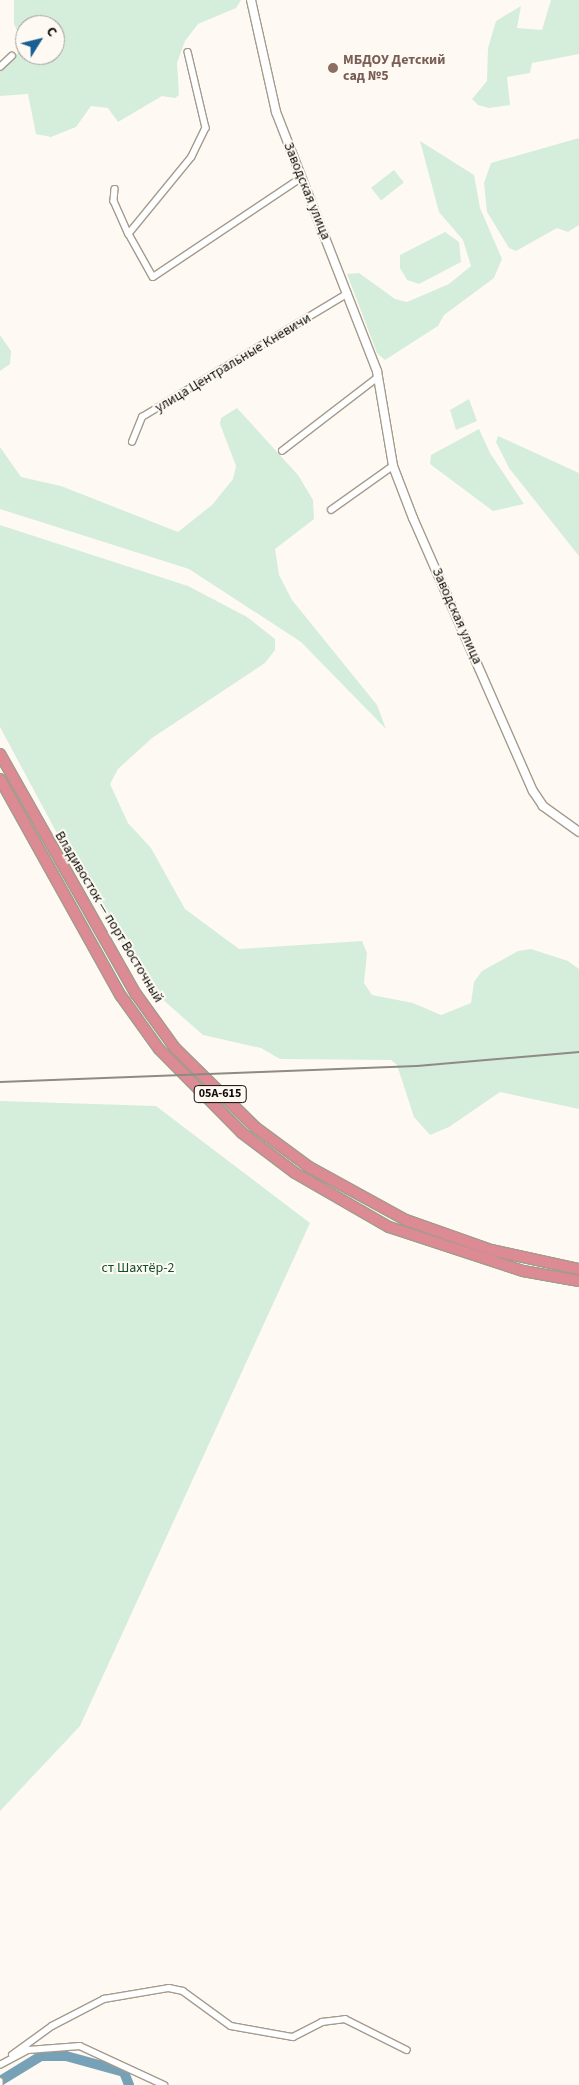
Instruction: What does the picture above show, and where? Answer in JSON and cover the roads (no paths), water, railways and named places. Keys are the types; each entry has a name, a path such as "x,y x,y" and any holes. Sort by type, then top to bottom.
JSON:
{"highway":[{"name":"Владивосток — порт Восточный","path":"0,754 136,994 175,1048 255,1127 309,1167 406,1220 491,1250 579,1269"},
{"name":"Владивосток — порт Восточный","path":"0,779 120,996 159,1049 242,1133 295,1173 389,1228 523,1271 579,1281"}],"street":[{"name":"Заводская улица","path":"251,0 272,100 348,294 378,377 393,466 533,791 543,806 579,832"},
{"path":"129,234 192,157 206,128 188,52"},
{"path":"0,67 12,56"},
{"path":"115,188 114,201 129,234 153,277 301,178"},
{"name":"улица Центральные Кневичи","path":"132,442 142,417 348,294"},
{"path":"282,451 378,377"},
{"path":"331,510 393,466"},
{"path":"0,2065 65,2018 104,1999 169,1988 182,1991 231,2026 293,2037 322,2022 345,2019 407,2050"},
{"path":"12,2055 44,2047 80,2046 164,2085"}],"waterway":[{"path":"0,2081 41,2056 66,2056 124,2072 129,2085"}],"railway":[{"path":"0,1082 417,1066 579,1052"}],"place":[{"name":"МБДОУ Детский сад №5","path":"333,68"}],"park label":[{"name":"ст Шахтёр-2","path":"138,1268"}]}
